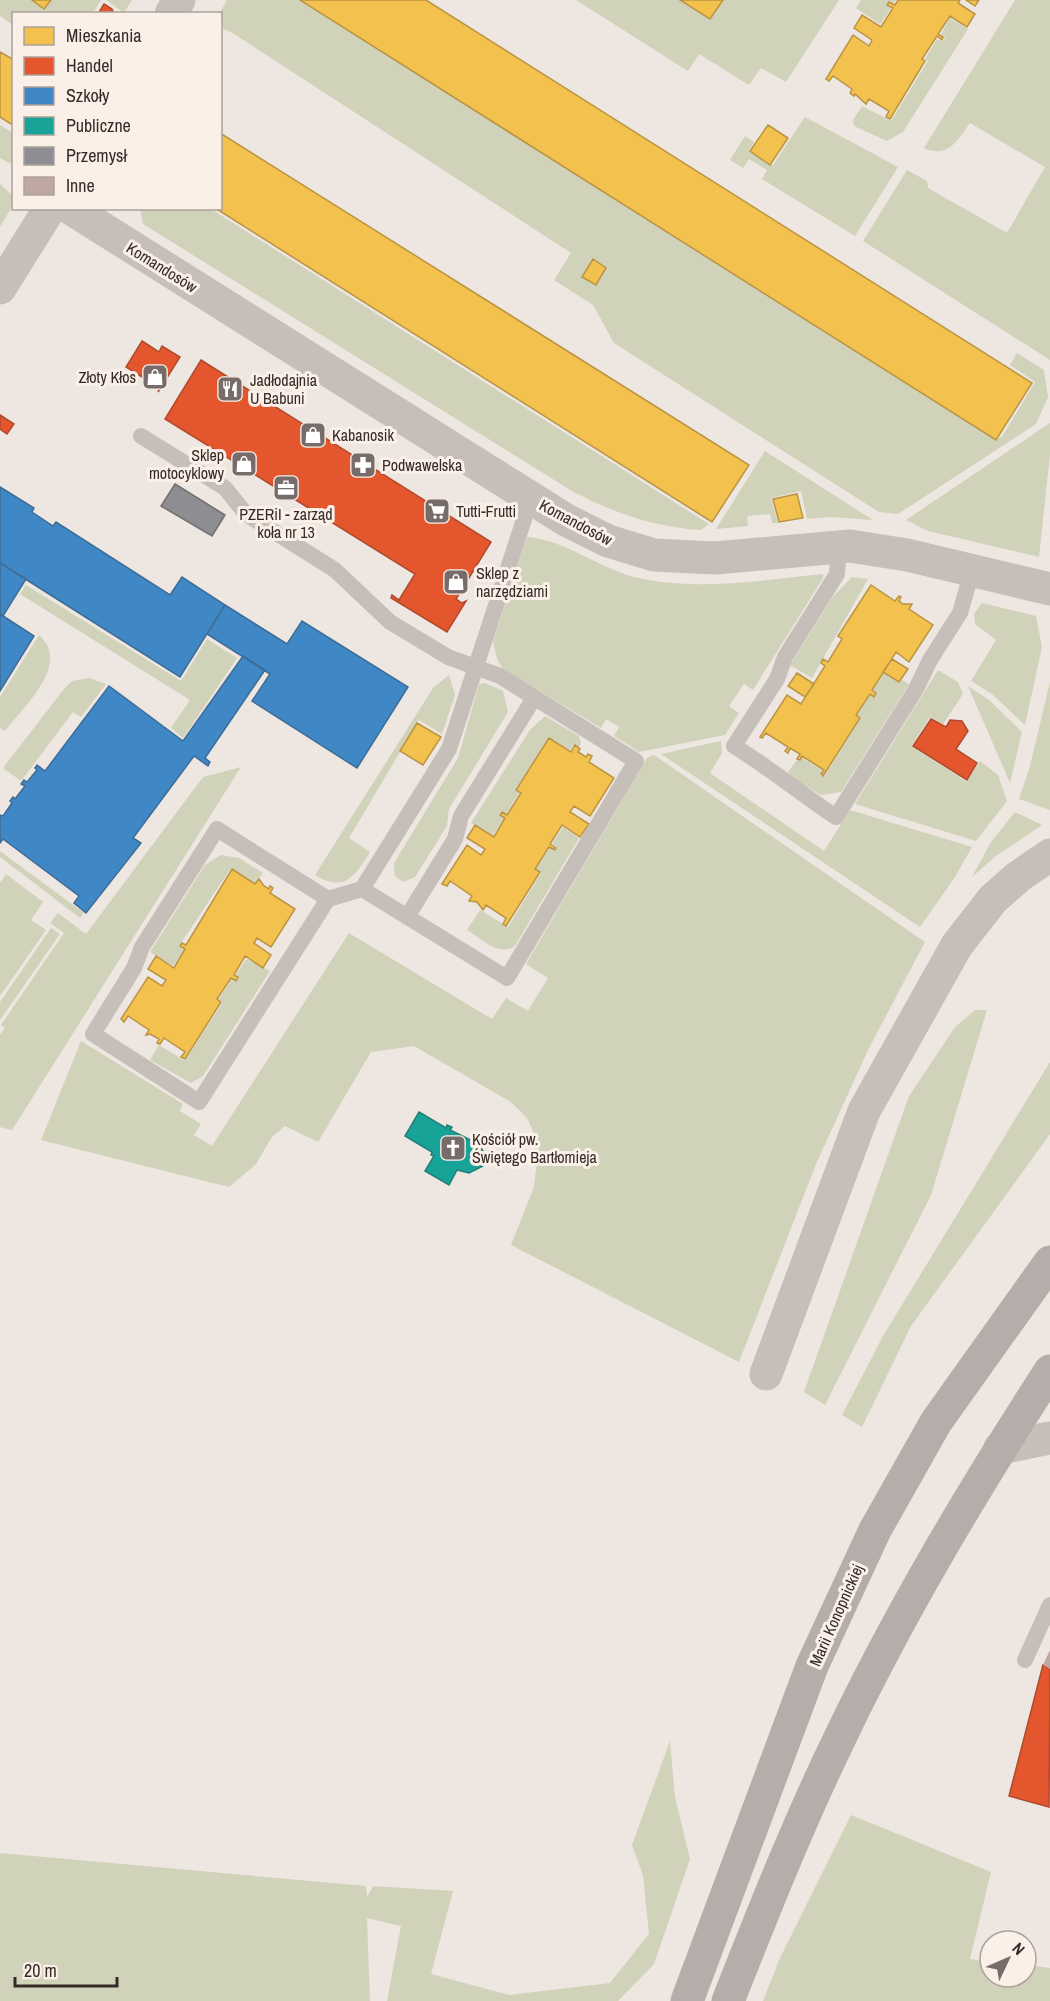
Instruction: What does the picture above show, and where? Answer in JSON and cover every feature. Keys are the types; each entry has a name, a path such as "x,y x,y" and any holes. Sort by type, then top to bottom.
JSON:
{"main road":[{"name":"Marii Konopnickiej","path":"687,2001 812,1666 875,1530 936,1422 1050,1262"},
{"path":"728,2001 798,1828 837,1743 908,1605 1000,1448 1050,1371"}],"street":[{"path":"0,288 49,210"},
{"name":"Komandosów","path":"73,210 566,520 608,541 654,555 715,558 839,546 879,550 1050,589"},
{"path":"766,1374 864,1111 957,945 993,899 1018,877 1050,855"},
{"path":"1000,1448 1050,1437"}],"lane":[{"path":"141,436 225,488 246,514 335,570 390,622 430,648 500,676 636,761 507,978 362,890"},
{"path":"328,899 217,829 142,947 134,968 93,1034 199,1102 328,899 362,890 446,755 531,498"},
{"path":"839,546 837,574 785,657 777,679 734,746 774,770 787,785 836,817 916,689 930,660 960,613 972,571"},
{"path":"407,917 456,838 461,816 534,698"},
{"path":"1025,1660 1050,1605"}],"green space":[{"path":"0,0 101,0 94,12 12,12 12,24 0,16"},
{"path":"106,0 132,0 123,12"},
{"path":"227,0 300,0 996,439 1002,437 1035,382 1010,365 1017,353 1044,370 1048,397 1036,424 898,514 879,512 614,343 593,305 554,280 571,253 231,32 222,28 222,12 220,12"},
{"path":"576,0 680,0 710,19 723,0 839,0 786,82 761,68 749,85 699,54 688,71"},
{"path":"861,0 896,0 894,3 889,1 886,5 891,8 880,24 856,8"},
{"path":"1015,0 1050,0 1050,360 863,241 907,170 927,181 928,188 1007,233 1045,167 970,123 956,141 946,149 932,151 924,148"},
{"path":"950,18 968,29 903,132 887,141 854,126 853,120 862,106 891,121 928,61 925,59 937,39 943,42 945,38 941,34"},
{"path":"805,117 898,167 855,236 762,179 767,170 749,159 743,168 730,160 745,136 754,142 749,151 773,165"},
{"path":"0,125 12,132 12,164 0,158"},
{"path":"0,184 12,195 12,207 0,227"},
{"path":"140,210 213,210 709,524 701,530 666,526 634,518 572,491 143,224"},
{"path":"1050,423 1050,454 1039,557 928,531 906,520"},
{"path":"765,451 873,520 830,517 807,519 801,491 771,498 778,523 772,523 770,514 747,516 748,526 716,529"},
{"path":"527,537 568,548 620,573 657,581 705,584 752,582 823,574 823,578 753,690 744,684 729,706 739,713 725,735 639,752 614,736 619,727 606,719 601,728 503,669 497,659 493,641"},
{"path":"852,577 868,579 812,678 790,665 832,598"},
{"path":"26,585 181,681 207,639 237,658 183,738 171,728 190,700 20,594"},
{"path":"982,603 1036,616 1042,647 1025,725 992,694 971,681 996,640 975,624 974,614"},
{"path":"39,635 48,646 50,659 47,672 32,698 5,731 0,728 0,697"},
{"path":"938,670 958,682 963,694 943,724 930,717 911,746 967,782 980,761 998,775 1007,801 976,841 855,804"},
{"path":"883,673 899,683 902,680 909,684 841,792 821,795 791,777 788,772 797,760 800,761 802,758 822,770 820,775 824,777 861,718 857,715 870,695 874,698 877,693 873,689"},
{"path":"449,675 455,695 442,734 419,720 349,838 370,852 365,861 354,875 342,882 325,880 315,875 433,688"},
{"path":"89,678 106,684 81,717 73,712 21,781 3,768 64,689 72,681"},
{"path":"1050,682 1050,810 1019,799 1030,766"},
{"path":"485,683 503,691 508,712 449,809 447,826 415,877 403,882 395,876 394,863 458,758 479,684"},
{"path":"968,686 989,700 1022,732 1010,783"},
{"path":"545,716 579,736 581,743 579,747 574,745 570,750 549,737 515,790 519,793 506,814 501,811 499,815 504,818 493,835 471,823 530,730"},
{"path":"721,741 722,753 710,773 824,851 850,810 972,847 955,877 920,927 661,754"},
{"path":"654,755 925,942 869,1048 816,1164 739,1362 511,1245 534,1187 539,1144 527,1118 511,1102 414,1046 371,1052 318,1142 285,1126 272,1137 256,1164 229,1187 41,1140 81,1041 183,1104 180,1111 201,1124 194,1135 212,1146 349,933 492,1019 506,998 528,1011 548,978 526,964 647,758"},
{"path":"241,767 12,1130 0,1127 0,1035 5,1028 1,1025 64,933 50,923 58,913 86,934 203,777"},
{"path":"1015,812 1042,825 996,856 972,877 991,842"},
{"path":"563,827 579,838 515,946 509,949 496,948 467,930 480,910 508,927 541,873 536,869 550,848 555,851 557,847 552,844"},
{"path":"0,851 84,913 80,918 0,857"},
{"path":"221,855 239,858 263,873 255,883 231,868 179,946 184,950 173,966 150,952 205,865"},
{"path":"6,874 43,902 31,920 46,930 0,996 0,883"},
{"path":"51,928 60,934 0,1020 0,1002"},
{"path":"246,959 270,971 203,1076 191,1083 150,1060 159,1045 185,1061 223,1002 219,999 231,980 236,982 239,977 236,975"},
{"path":"975,1010 987,1010 931,1195 825,1405 804,1392 909,1096 955,1027"},
{"path":"1050,1062 1050,1134 911,1326 862,1427 842,1415 883,1336"},
{"path":"670,1741 675,1797 690,1859 654,1964 618,2001 387,2001 401,1926 367,1918 370,2001 0,2001 0,1853 366,1886 367,1897 373,1886 453,1891 431,1974 509,1995 610,1983 649,1934 643,1875 632,1845"},
{"path":"851,1815 991,1872 970,1959 978,1960 978,1989 1038,1989 1038,1966 1050,1968 1050,2001 763,2001 780,1958"}],"building: Mieszkania":[{"path":"32,0 51,0 44,9"},
{"path":"300,0 426,0 1032,383 996,440"},
{"path":"680,0 723,0 710,19"},
{"path":"898,0 960,0 958,3 975,14 967,27 950,16 938,34 943,37 942,40 937,36 922,59 925,61 890,119 886,117 889,111 869,99 866,104 855,94 854,96 850,93 852,89 833,76 829,81 826,79 853,35 869,46 872,40 854,28 862,15 881,27 893,8 887,5 889,2 895,5"},
{"path":"966,0 979,0 975,6"},
{"path":"0,52 12,59 12,125 0,117"},
{"path":"768,125 788,138 770,165 750,151"},
{"path":"222,134 749,465 712,522 218,210 222,210"},
{"path":"593,259 606,268 596,285 582,277"},
{"path":"797,494 803,518 779,522 773,499"},
{"path":"871,585 895,601 899,596 901,597 899,601 903,604 912,604 909,609 933,625 909,662 896,652 872,690 876,693 874,697 870,694 856,715 860,718 823,776 821,774 824,770 802,756 800,760 797,759 800,754 790,748 788,753 785,751 788,747 766,733 762,738 760,737 787,695 801,704 825,666 821,663 823,659 828,662 842,639 838,636"},
{"path":"892,659 908,669 899,682 883,672"},
{"path":"797,673 814,684 805,697 788,686"},
{"path":"417,723 441,737 423,765 400,751"},
{"path":"549,738 571,752 575,745 580,749 578,752 586,757 588,754 592,756 589,762 614,778 590,816 574,806 570,812 589,824 580,837 562,825 550,844 556,848 555,850 549,847 535,869 540,872 506,926 503,924 506,918 486,905 483,910 477,902 469,901 472,896 450,881 447,886 442,884 467,845 481,855 485,849 467,838 475,825 494,837 505,818 500,815 502,812 507,815 521,793 516,790"},
{"path":"232,869 255,884 259,879 264,886 269,889 270,886 273,888 270,893 295,909 271,947 257,938 254,943 271,955 263,968 245,956 234,975 238,977 236,981 231,978 217,999 221,1002 185,1059 181,1057 185,1052 164,1038 160,1044 157,1043 159,1039 150,1034 146,1035 149,1030 128,1016 124,1022 121,1019 148,977 162,986 166,980 148,969 156,956 174,968 185,949 180,946 182,943 186,945"}],"building: Handel":[{"path":"104,4 113,12 99,12"},
{"name":"Złoty Kłos","path":"142,341 159,352 162,346 180,357 158,392 160,388 126,367"},
{"path":"201,360 491,542 456,599 462,603 466,601 447,632 391,598 392,595 399,600 415,574 165,419"},
{"path":"0,415 14,424 7,434 0,429"},
{"path":"931,719 946,727 950,720 962,721 968,731 956,749 977,763 967,780 913,746"},
{"path":"1043,1665 1050,1669 1049,1807 1009,1796"}],"building: Szkoły":[{"path":"0,487 34,508 32,512 53,526 56,522 170,595 182,577 225,605 180,677 0,563"},
{"path":"0,563 26,579 3,616 0,614"},
{"path":"225,605 287,644 302,621 408,687 357,768 252,701 270,674 207,634"},
{"path":"0,614 34,636 0,691"},
{"path":"243,656 265,670 205,758 210,762 208,766 194,756 133,838 141,843 86,913 74,903 79,896 3,839 0,843 0,815 3,816 12,803 10,801 13,797 15,799 25,786 21,784 24,780 27,782 37,770 35,768 37,765 45,771 109,686 183,741"}],"building: Publiczne":[{"name":"Kościół pw. Świętego Bartłomieja","path":"419,1112 446,1128 447,1125 452,1127 450,1130 479,1144 485,1155 483,1166 469,1173 457,1170 449,1185 425,1171 434,1156 431,1155 432,1152 405,1136"}],"building: Przemysł":[{"path":"175,484 225,515 212,536 161,506"}],"building: Inne":[{"path":"1050,1650 1050,1669 1043,1665"}],"place":[{"name":"Złoty Kłos","path":"155,377"},
{"name":"Jadłodajnia U Babuni","path":"230,389"},
{"name":"Kabanosik","path":"313,435"},
{"name":"Sklep motocyklowy","path":"244,464"},
{"name":"Podwawelska","path":"363,465"},
{"name":"PZERiI - zarząd koła nr 13","path":"286,488"},
{"name":"Tutti-Frutti","path":"437,511"},
{"name":"Sklep z narzędziami","path":"456,582"},
{"name":"Kościół pw. Świętego Bartłomieja","path":"453,1148"}]}
